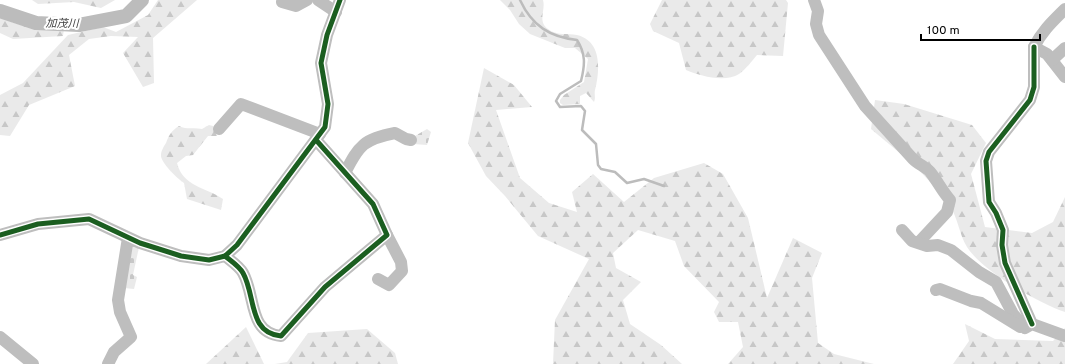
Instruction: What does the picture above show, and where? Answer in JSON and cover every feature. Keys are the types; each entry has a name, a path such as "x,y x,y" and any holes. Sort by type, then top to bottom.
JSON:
{"street":[{"path":"282,2 296,6 307,0"},
{"path":"318,0 336,12"},
{"path":"0,235 38,224 89,219 128,238 180,256 209,260 225,256 237,245 325,127 328,104 321,63 327,34 340,0"},
{"path":"814,0 818,11 816,24 819,35 865,106 920,166 931,171 940,189 950,200 947,212 919,242"},
{"path":"1028,326 1005,263 1002,245 1003,230 996,213 989,202 986,161 989,152 1030,100 1034,87 1034,47 1049,24 1065,9"},
{"path":"1034,47 1047,54 1065,77"},
{"path":"1052,60 1065,48"},
{"path":"219,129 240,104 318,137 345,173 373,204 401,262 402,271 389,285 378,279"},
{"path":"345,173 356,153 368,141 395,133 411,140"},
{"path":"902,230 912,241 919,242 927,246 938,245 951,250 979,272 996,282 1014,314 1028,326 1065,336"},
{"path":"225,256 242,271 248,283 257,322 271,335 281,336 325,287 387,235"},
{"path":"108,364 114,352 131,337 120,312 118,300 128,238"},
{"path":"936,290 940,289 971,301 981,303 1021,328 1028,326"},
{"path":"0,337 33,364"}],"green space":[{"path":"32,0 115,0 101,8 74,2 38,4"},
{"path":"158,0 197,0 153,38 154,83 143,87 123,53 138,37 111,36 89,39 69,55 75,86 29,105 10,136 0,135 0,95 23,83 68,35 103,27 116,32 148,15"},
{"path":"500,0 543,0 544,8 542,19 548,29 555,33 577,35 585,38 591,43 595,50 598,65 594,102 586,93 580,96 580,104 563,105 560,103 560,100 564,95 584,82 588,59 575,48 565,48 530,34 519,24 510,10"},
{"path":"662,0 786,0 788,3 783,56 757,55 739,74 727,78 712,78 686,70 679,43 653,31 650,24"},
{"path":"0,17 23,26 47,29 64,29 63,36 13,39 0,33"},
{"path":"484,68 514,85 532,107 496,110 520,178 549,203 577,212 572,192 593,174 624,202 654,178 704,163 723,174 748,218 767,298 793,238 822,253 812,278 818,343 834,354 874,364 728,364 743,347 738,322 719,322 714,312 719,302 684,266 675,241 638,230 613,253 616,268 641,282 623,300 630,324 661,345 682,364 553,364 555,320 589,259 538,236 505,196 486,176 468,143"},
{"path":"875,100 904,104 972,125 986,143 971,174 985,227 1032,233 1053,222 1065,197 1065,312 1026,294 998,276 975,257 964,242 957,220 941,194 913,164 871,129"},
{"path":"209,125 213,126 217,136 208,136 193,155 186,156 177,163 184,177 190,182 223,199 221,210 187,199 184,183 166,166 161,158 162,150 169,135 179,126 185,128 202,129"},
{"path":"427,129 431,132 427,145 413,144 415,136"},
{"path":"130,244 139,247 133,275 137,277 134,289 124,288"},
{"path":"965,324 995,339 1053,341 1065,328 1065,364 953,364 969,341"},
{"path":"246,327 264,364 206,364"},
{"path":"367,329 395,353 398,364 275,364 287,362 308,333"}],"waterway":[{"name":"加茂川","path":"0,11 36,23 79,25 126,16 142,0"},
{"path":"520,0 530,17 543,29 558,36 577,40 580,45 584,60 581,81 560,94 556,101 560,107 581,106 585,111 582,130 596,144 598,165 601,169 615,172 627,183 644,179 664,186"}],"cycle path":[{"path":"0,235 38,224 89,219 140,243 181,256 209,260 225,256 237,245 325,127 328,104 321,63 327,35 340,0"},
{"path":"1032,324 1005,263 1002,245 1003,230 996,213 989,202 986,161 989,152 1030,100 1034,87 1034,47"},
{"path":"225,256 243,273 258,321 263,328 270,333 281,336 325,287 387,235 373,204 316,140"}]}
